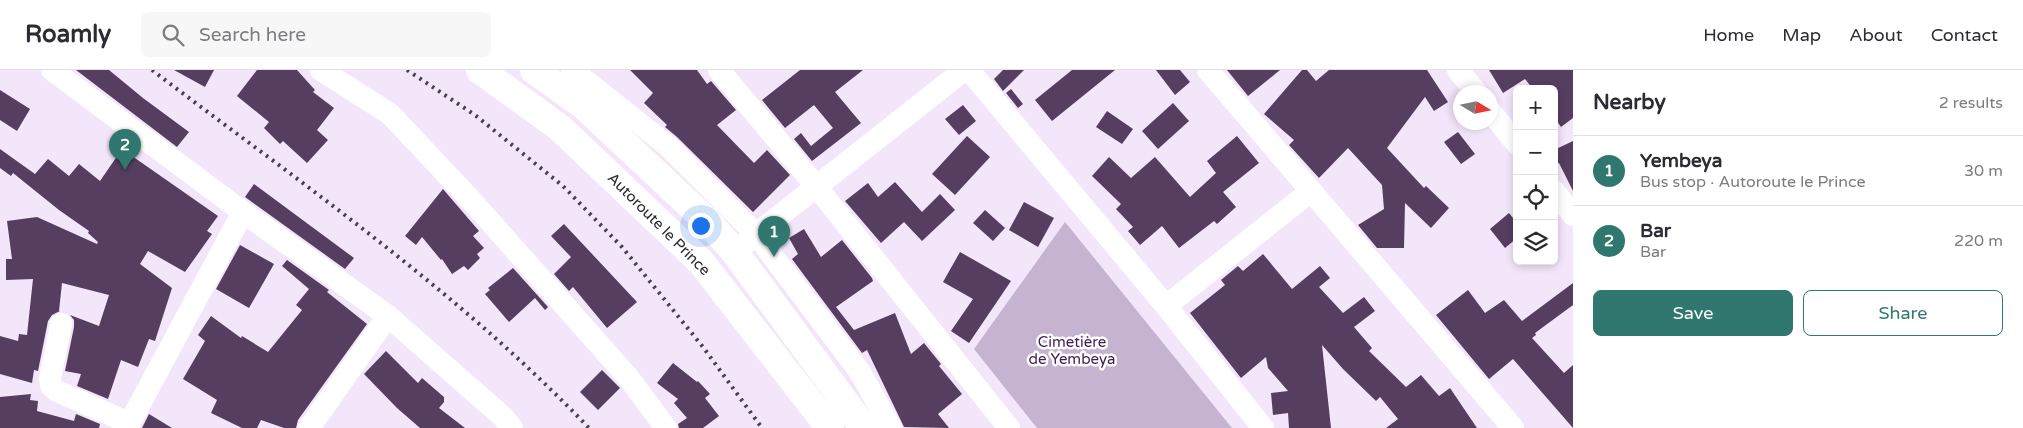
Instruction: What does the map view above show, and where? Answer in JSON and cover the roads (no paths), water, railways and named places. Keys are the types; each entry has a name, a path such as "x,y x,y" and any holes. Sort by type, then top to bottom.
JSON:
{"main road":[{"name":"Autoroute le Prince","path":"480,70 560,128 701,262 830,428"},
{"path":"534,70 583,105 707,221 734,251 864,428"}],"street":[{"path":"52,70 243,212 388,316 512,428"},
{"path":"321,70 390,114 470,199 628,377 666,428"},
{"path":"572,70 668,146 756,234 860,372 892,428"},
{"path":"719,70 816,186 1009,428"},
{"path":"734,251 964,70"},
{"path":"968,70 1166,306 1263,428"},
{"path":"1208,70 1513,428"},
{"path":"1458,70 1470,85"},
{"path":"1498,121 1513,139"},
{"path":"1166,306 1311,191"},
{"path":"1558,197 1573,215"},
{"path":"61,324 50,378 51,386 57,391 128,425 243,212"},
{"path":"309,428 388,316"}],"railway":[{"path":"152,70 322,198 433,285 539,378 589,428"},
{"path":"407,70 475,115 563,186 622,247 703,347 762,428"}],"place":[{"name":"Bar","path":"125,170"},
{"name":"Yembeya","path":"774,257"}],"park label":[{"name":"Cimetière de Yembeya","path":"1072,350"}]}
